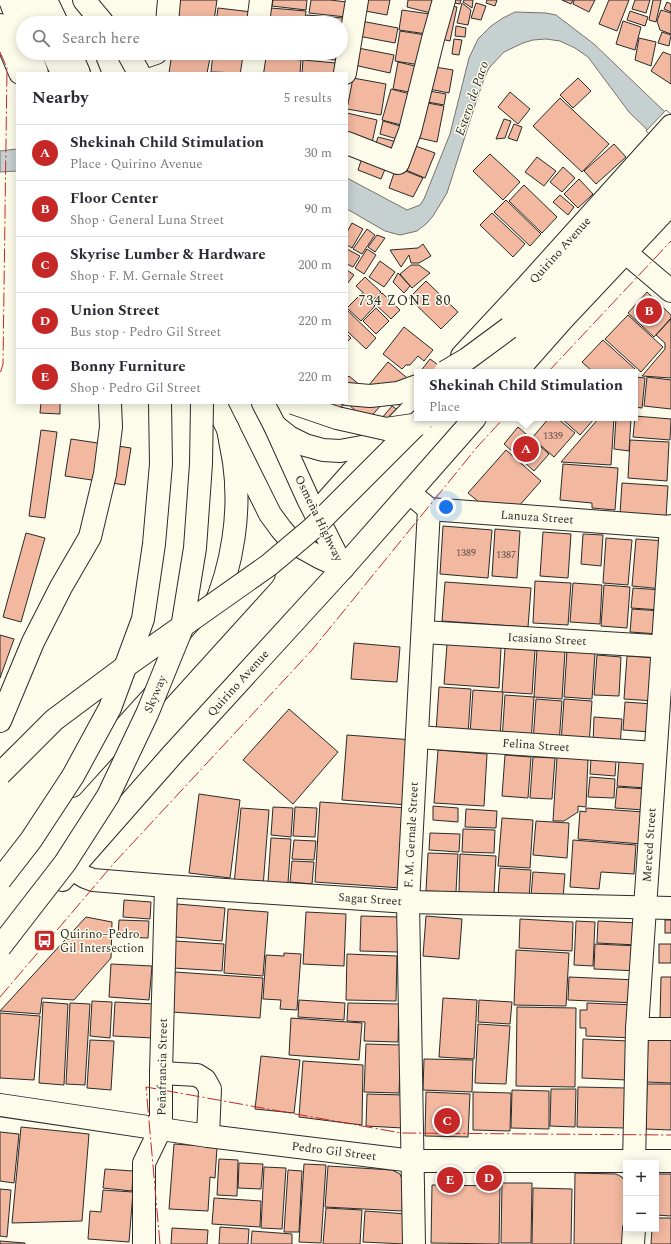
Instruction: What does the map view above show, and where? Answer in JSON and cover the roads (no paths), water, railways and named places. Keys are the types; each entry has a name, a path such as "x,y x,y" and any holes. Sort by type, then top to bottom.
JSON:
{"main road":[{"path":"10,0 16,16"},
{"path":"31,0 38,16"},
{"path":"46,0 54,16"},
{"path":"83,0 90,16"},
{"path":"83,0 98,16"},
{"path":"96,0 102,16"},
{"path":"168,16 169,0"},
{"path":"259,16 261,0"},
{"path":"348,55 357,0"},
{"path":"348,143 398,163 410,131 432,39 444,0"},
{"path":"0,25 20,72"},
{"path":"32,60 37,72"},
{"path":"56,60 62,72"},
{"path":"73,60 79,72"},
{"path":"123,63 133,60"},
{"path":"252,72 254,60"},
{"path":"345,72 347,60"},
{"name":"Quirino Avenue","path":"449,369 537,275 671,126"},
{"path":"471,369 671,150"},
{"path":"495,369 671,177"},
{"path":"519,369 625,252 668,212"},
{"path":"625,252 671,291"},
{"path":"451,369 509,328"},
{"path":"348,394 370,396 398,393 414,387"},
{"path":"0,720 33,642 61,587 90,537 105,474 111,427 110,404"},
{"path":"0,880 31,840 73,776 110,708 143,619 154,544 160,472 160,404"},
{"name":"Skyway","path":"0,947 64,863 108,796 147,714 182,628 195,548 201,464 202,404"},
{"name":"Osmeña Highway","path":"216,404 270,514 281,529 292,542 343,568"},
{"name":"Osmeña Highway","path":"264,404 343,568"},
{"path":"296,404 337,418 386,428 425,423 429,421"},
{"path":"0,865 183,664 354,470 414,407"},
{"path":"0,774 54,720 269,565 313,528 420,421"},
{"name":"Quirino Avenue","path":"0,947 172,755 343,568 472,421"},
{"path":"275,426 289,438 305,445 323,450 340,451 367,446 391,433"},
{"path":"183,664 202,633 218,600 228,565 234,531 236,497 234,462 228,429"},
{"path":"409,493 429,509"},
{"name":"Lanuza Street","path":"429,509 671,527"},
{"name":"F. M. Gernale Street","path":"414,1244 408,902 429,509"},
{"name":"Merced Street","path":"634,1160 638,1029 645,908 656,753 667,646 671,527"},
{"name":"Icasiano Street","path":"423,632 667,646"},
{"name":"Felina Street","path":"417,737 656,753"},
{"name":"Sagat Street","path":"72,868 85,878 93,880 166,886 408,902 671,908"},
{"name":"Peñafrancia Street","path":"144,1244 144,1163 161,1128 166,886"},
{"path":"638,1029 671,1029"},
{"path":"161,1073 197,1076 205,1080 210,1089 208,1136"},
{"name":"Pedro Gil Street","path":"0,1105 208,1136 413,1161 623,1162"},
{"name":"Pedro Gil Street","path":"659,1161 671,1161"},
{"path":"634,1232 634,1244"}],"water":[{"name":"Estero de Paco","path":"515,12 546,13 556,15 594,44 666,113 671,153 629,112 588,57 575,48 560,41 546,39 533,40 504,52 489,68 474,108 447,193 433,216 426,224 417,231 400,235 385,231 348,210 348,179 407,210 420,205 424,199 450,134 469,58 478,39 491,26"},
{"path":"16,149 16,171 0,172 0,151"}],"place":[{"name":"Floor Center","path":"649,311"},
{"name":"Shekinah Child Stimulation","path":"526,449"},
{"name":"Quirino–Pedro Gil Intersection","path":"45,941"},
{"name":"Skyrise Lumber & Hardware","path":"447,1121"},
{"name":"Union Street","path":"489,1178"},
{"name":"Bonny Furniture","path":"450,1180"}],"district":[{"name":"734 ZONE 80","path":"405,300"}]}
